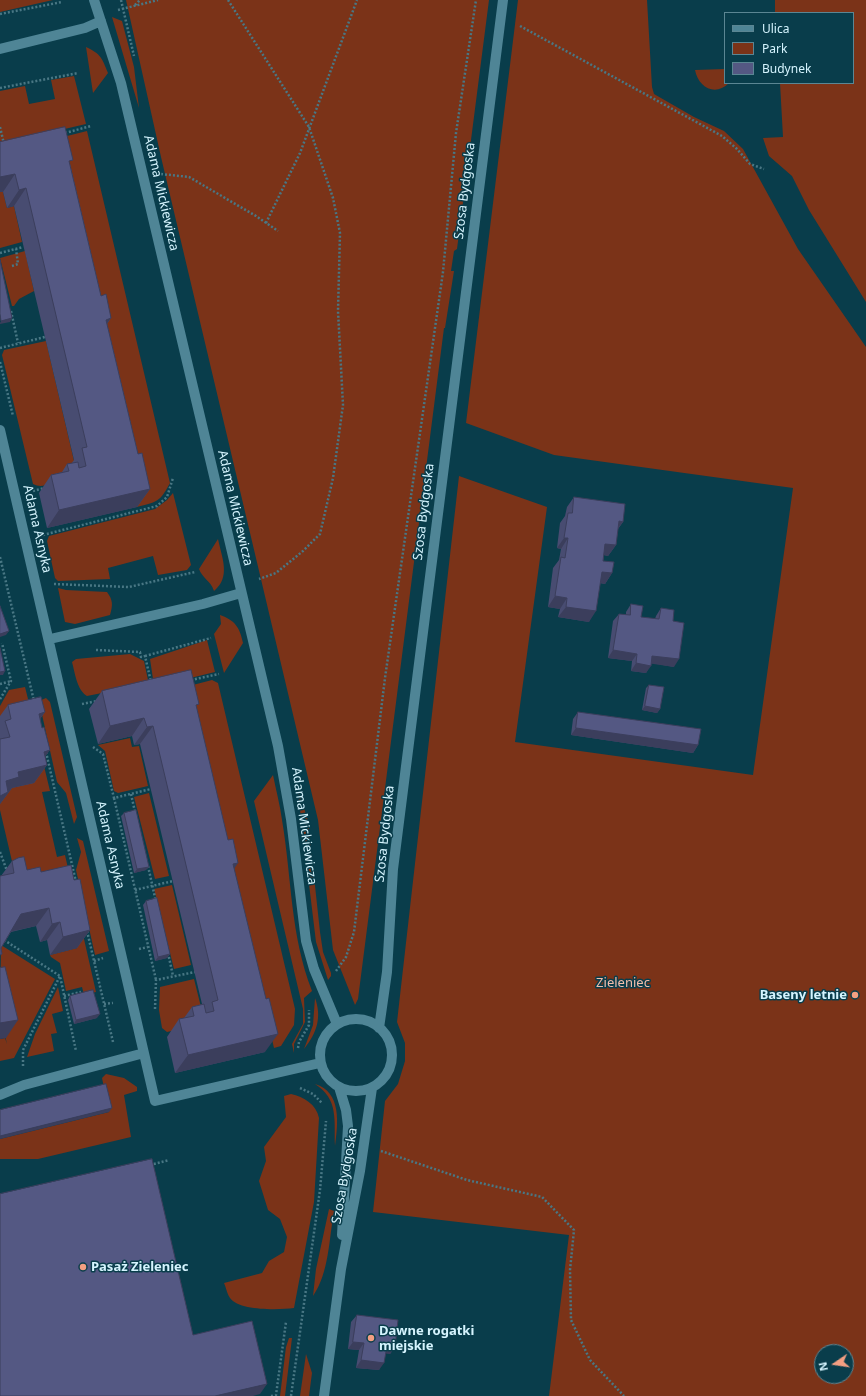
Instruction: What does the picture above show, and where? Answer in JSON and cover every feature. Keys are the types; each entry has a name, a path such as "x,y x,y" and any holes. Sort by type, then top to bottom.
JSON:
{"street":[{"name":"Adama Mickiewicza","path":"94,0 121,83 285,782 306,941 314,969 337,1024"},
{"name":"Szosa Bydgoska","path":"380,1028 386,972 394,861 503,0"},
{"path":"0,49 85,28 100,21"},
{"name":"Adama Asnyka","path":"0,430 50,639 155,1101 320,1064"},
{"path":"50,639 203,604 241,593"},
{"path":"355,1019 366,1020 380,1028 389,1042 392,1052 391,1063 381,1082 372,1088 361,1091 350,1091 339,1087 330,1081 320,1064 319,1052 322,1041 328,1031 337,1024 355,1019"},
{"path":"0,1095 24,1085 144,1053"},
{"name":"Szosa Bydgoska","path":"339,1087 346,1110 348,1126 340,1269"},
{"name":"Szosa Bydgoska","path":"324,1396 340,1269 364,1145 372,1088"}],"path":[{"path":"134,6 140,0"},
{"path":"123,9 158,0"},
{"path":"228,0 309,127 333,198 340,233 338,311 343,405 333,478 320,534 303,551 276,573 258,579"},
{"path":"266,222 300,153 357,0"},
{"path":"336,972 346,957 354,932 385,678 443,272 456,133 476,0"},
{"path":"0,14 62,2"},
{"path":"502,13 528,32 722,136 737,149 750,164 764,169"},
{"path":"0,88 78,73"},
{"path":"62,133 91,126"},
{"path":"0,127 4,147"},
{"path":"0,148 11,145"},
{"path":"159,174 189,177 266,222 278,231"},
{"path":"0,253 23,247"},
{"path":"12,266 18,264 16,248"},
{"path":"9,305 18,344"},
{"path":"0,348 45,337"},
{"path":"0,362 14,423"},
{"path":"43,542 41,535 157,506 166,497 173,478"},
{"path":"32,499 30,491 46,487"},
{"path":"0,557 35,707"},
{"path":"53,584 129,587 195,572"},
{"path":"51,577 54,592"},
{"path":"89,649 140,652 141,657 211,638"},
{"path":"0,699 11,681 2,642"},
{"path":"145,656 152,688"},
{"path":"184,682 220,674"},
{"path":"0,684 11,681"},
{"path":"78,698 80,705 101,700"},
{"path":"89,744 103,754 114,798 156,980 154,1012"},
{"path":"44,745 76,884"},
{"path":"114,798 151,789"},
{"path":"131,794 136,817"},
{"path":"0,852 9,875"},
{"path":"147,862 158,908"},
{"path":"135,890 173,881"},
{"path":"87,930 115,1061"},
{"path":"4,940 60,976 81,1070"},
{"path":"166,946 173,976"},
{"path":"156,980 195,972"},
{"path":"24,1085 23,1050 60,976"},
{"path":"64,996 81,992"},
{"path":"299,1052 299,1042 309,1025 309,1007"},
{"path":"310,1088 313,1094 319,1098 323,1105"},
{"path":"291,1396 320,1190 326,1140 326,1115"},
{"path":"364,1145 468,1180 542,1197 574,1230 570,1270 571,1320 590,1360 624,1396"},
{"path":"146,1166 169,1160"},
{"path":"271,1396 276,1395 286,1322"}],"green space":[{"path":"0,0 53,0 0,12"},
{"path":"126,0 489,0 457,249 454,251 451,271 454,271 444,328 358,999 355,1005 333,950 318,820 161,157"},
{"name":"Zieleniec","path":"518,0 647,0 652,87 654,94 694,117 724,131 743,149 798,249 866,347 866,1396 549,1396 569,1235 373,1212 385,1101 398,1084 405,1061 405,1043 397,1022 459,476 547,507 515,742 753,775 793,488 554,455 466,423"},
{"path":"775,0 866,0 866,302 809,210 792,176 769,156 763,138 783,137 780,84 854,84 854,12 775,12"},
{"path":"112,17 122,21 134,67 139,108"},
{"path":"86,47 100,57 108,73 93,93"},
{"path":"724,69 724,84 728,84 718,89 713,90 708,88 700,81 695,70"},
{"path":"74,76 86,124 0,144 0,91 25,86 29,104 55,99 51,80"},
{"path":"87,131 170,483 160,498 149,504 137,507 51,140"},
{"path":"0,192 3,192 7,208 14,206 22,242 0,248"},
{"path":"25,251 34,291 19,299 14,306 12,306 0,258"},
{"path":"46,341 75,465 50,484 39,486 33,484 2,355 4,350"},
{"path":"173,493 191,565 187,570 158,575 153,556 108,568 110,579 58,581 55,578 47,541 49,536 155,509 167,500"},
{"path":"218,539 223,560 224,573 219,586 214,591 199,569"},
{"path":"58,588 66,590 107,592 112,603 110,615 75,624 65,622"},
{"path":"220,615 230,619 236,625 243,643 224,673 214,634 221,624"},
{"path":"207,640 215,672 174,682 153,679 150,659"},
{"path":"130,654 144,661 148,680 147,684 87,696 81,690 72,662 76,659"},
{"path":"212,680 218,683 295,1009 294,1025 281,1046 274,1048 189,686"},
{"path":"25,687 31,711 0,718 0,706 9,690"},
{"path":"46,698 50,702 77,817 74,824 66,793 57,782 39,701"},
{"path":"130,738 132,747 139,746 148,786 118,793 114,791 105,751 98,745"},
{"path":"44,766 50,791 42,792 57,857 65,855 96,992 84,995 82,987 66,991 60,963 50,955 77,948 18,887 0,810 0,797 5,790"},
{"path":"273,775 285,842 295,927 299,949 312,991 304,998 305,1022 294,1044 294,1053 292,1044 303,1024 303,1009 254,801"},
{"path":"297,785 308,821 323,952 331,973 328,980 316,942"},
{"path":"149,793 169,876 155,879 134,797"},
{"path":"77,838 83,841 109,951 95,955 76,870 81,852"},
{"path":"172,885 191,965 174,969 154,889"},
{"path":"1,945 55,979 14,1058 0,1061 0,1039 5,1038 7,1044 0,1014"},
{"path":"194,979 204,1019 181,1029 167,1032 162,1028 159,1010 160,987"},
{"path":"58,987 63,1011 52,1014 57,1033 51,1034 54,1051 27,1057 35,1034"},
{"path":"315,998 318,1012 317,1025 312,1037 304,1049 313,1025"},
{"path":"106,1074 124,1078 137,1087 137,1091 124,1095 131,1137 38,1159 0,1159 0,1139 109,1112 102,1078"},
{"path":"315,1084 324,1088 334,1101 337,1119 335,1146 335,1119 332,1104 323,1090"},
{"path":"291,1094 309,1102 315,1109 319,1118 314,1202 294,1308 260,1309 235,1302 228,1295 224,1283 262,1273 269,1261 284,1252 287,1237 280,1219 268,1210 259,1181 266,1161 264,1147 286,1117 284,1096"},
{"path":"329,1209 334,1211 328,1255 322,1277 313,1296 316,1269"},
{"path":"289,1338 292,1338 285,1396 280,1396 286,1347"},
{"path":"306,1354 312,1373 309,1396 300,1396"}],"building":[{"path":"65,127 73,160 69,161 101,296 106,294 111,318 106,320 138,454 142,453 150,489 59,510 51,475 69,471 67,464 78,462 79,468 86,466 82,448 87,447 26,188 19,190 15,174 0,177 0,142"},
{"path":"0,260 12,318 1,321 0,314"},
{"path":"574,497 625,504 623,522 619,521 616,545 605,544 603,561 614,562 612,573 602,572 596,611 566,607 567,598 555,596 561,557 565,558 568,538 564,538 568,513 572,513"},
{"path":"631,604 643,606 641,617 659,619 661,608 674,610 673,621 684,623 679,659 652,656 651,666 636,663 637,654 613,650 619,614 630,615"},
{"path":"0,606 9,631 0,634"},
{"path":"0,648 5,671 0,672"},
{"path":"191,670 199,704 196,705 228,840 233,839 238,863 233,864 266,999 269,998 278,1034 188,1055 179,1019 194,1016 192,1007 204,1004 206,1013 214,1011 212,1002 218,1000 153,726 147,727 144,718 110,726 102,691"},
{"path":"649,685 664,687 660,709 645,706"},
{"path":"41,697 45,712 39,714 42,728 44,727 50,750 44,752 47,765 18,772 19,777 6,781 8,792 0,796 0,739 10,737 5,721 11,719 8,705"},
{"path":"578,712 701,729 698,745 576,728"},
{"path":"136,810 149,867 137,869 124,813"},
{"path":"24,857 27,870 40,867 41,872 71,865 74,880 80,879 90,930 63,937 60,922 52,924 49,908 21,914 1,948 2,954 0,955 0,876 14,873 12,861"},
{"path":"157,898 170,954 158,957 146,901"},
{"path":"5,967 18,1020 0,1023 0,968"},
{"path":"93,990 100,1014 76,1020 70,996"},
{"path":"106,1084 112,1108 0,1136 0,1110"},
{"name":"Pasaż Zieleniec","path":"152,1159 193,1335 252,1321 267,1384 215,1396 0,1396 0,1194"},
{"name":"Dawne rogatki miejskie","path":"357,1315 398,1320 395,1347 387,1346 384,1363 361,1360 364,1343 353,1342"}],"place":[{"name":"Baseny letnie","path":"855,995"},
{"name":"Pasaż Zieleniec","path":"83,1267"},
{"name":"Dawne rogatki miejskie","path":"371,1338"}]}
